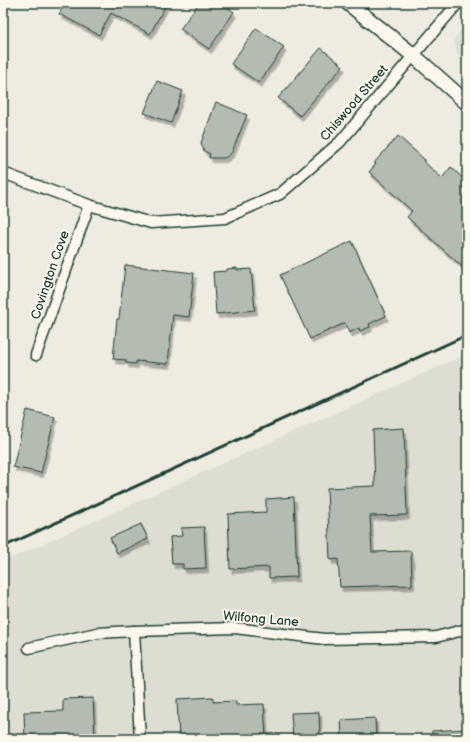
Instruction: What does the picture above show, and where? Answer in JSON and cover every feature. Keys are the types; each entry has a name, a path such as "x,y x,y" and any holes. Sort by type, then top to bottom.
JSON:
{"main road":[{"path":"348,3 413,55 467,103"}],"street":[{"name":"Chiswood Street","path":"3,173 89,205 151,223 225,218 280,194 340,142 458,3"},
{"name":"Covington Cove","path":"36,355 89,205"},
{"name":"Wilfong Lane","path":"29,648 97,633 134,631 235,628 324,639 436,637 467,629"},
{"path":"134,631 140,739"}],"shaded area":[{"path":"467,23 467,62 457,53 454,39"},
{"path":"467,354 467,739 3,739 3,562"}],"building":[{"path":"65,3 167,3 150,34 111,13 99,35 59,14"},
{"path":"199,3 221,3 234,12 209,49 180,29"},
{"path":"256,28 284,47 259,83 231,64"},
{"path":"321,48 343,66 300,116 278,98"},
{"path":"157,81 183,91 171,123 144,113"},
{"path":"216,102 247,115 232,152 224,158 209,158 210,154 204,151 201,143"},
{"path":"398,136 425,160 423,161 442,178 451,167 467,182 467,271 407,217 412,211 369,172 376,164 374,163"},
{"path":"352,241 386,316 369,324 370,327 360,331 359,328 349,333 345,323 310,339 280,275"},
{"path":"125,265 194,273 189,317 173,315 168,364 136,361 136,364 126,363 126,360 113,359"},
{"path":"237,268 237,270 251,269 255,310 216,314 213,272 227,271 227,269"},
{"path":"27,410 55,417 41,473 13,467"},
{"path":"404,428 407,515 370,516 372,552 411,551 412,585 340,587 338,559 330,560 327,488 375,486 373,430"},
{"path":"294,497 297,577 269,578 269,567 230,569 228,514 266,512 266,499"},
{"path":"141,524 148,539 117,553 110,538"},
{"path":"204,527 206,568 183,569 183,564 172,564 170,537 182,536 181,528"},
{"path":"213,697 213,702 236,701 236,705 264,704 266,739 179,739 177,699"},
{"path":"93,698 95,739 25,739 24,712 63,711 63,699"},
{"path":"319,712 320,739 293,739 291,713"},
{"path":"375,718 376,739 342,739 341,720"},
{"path":"467,729 467,739 432,739 432,731"}],"railway":[{"path":"3,547 467,335"}]}
